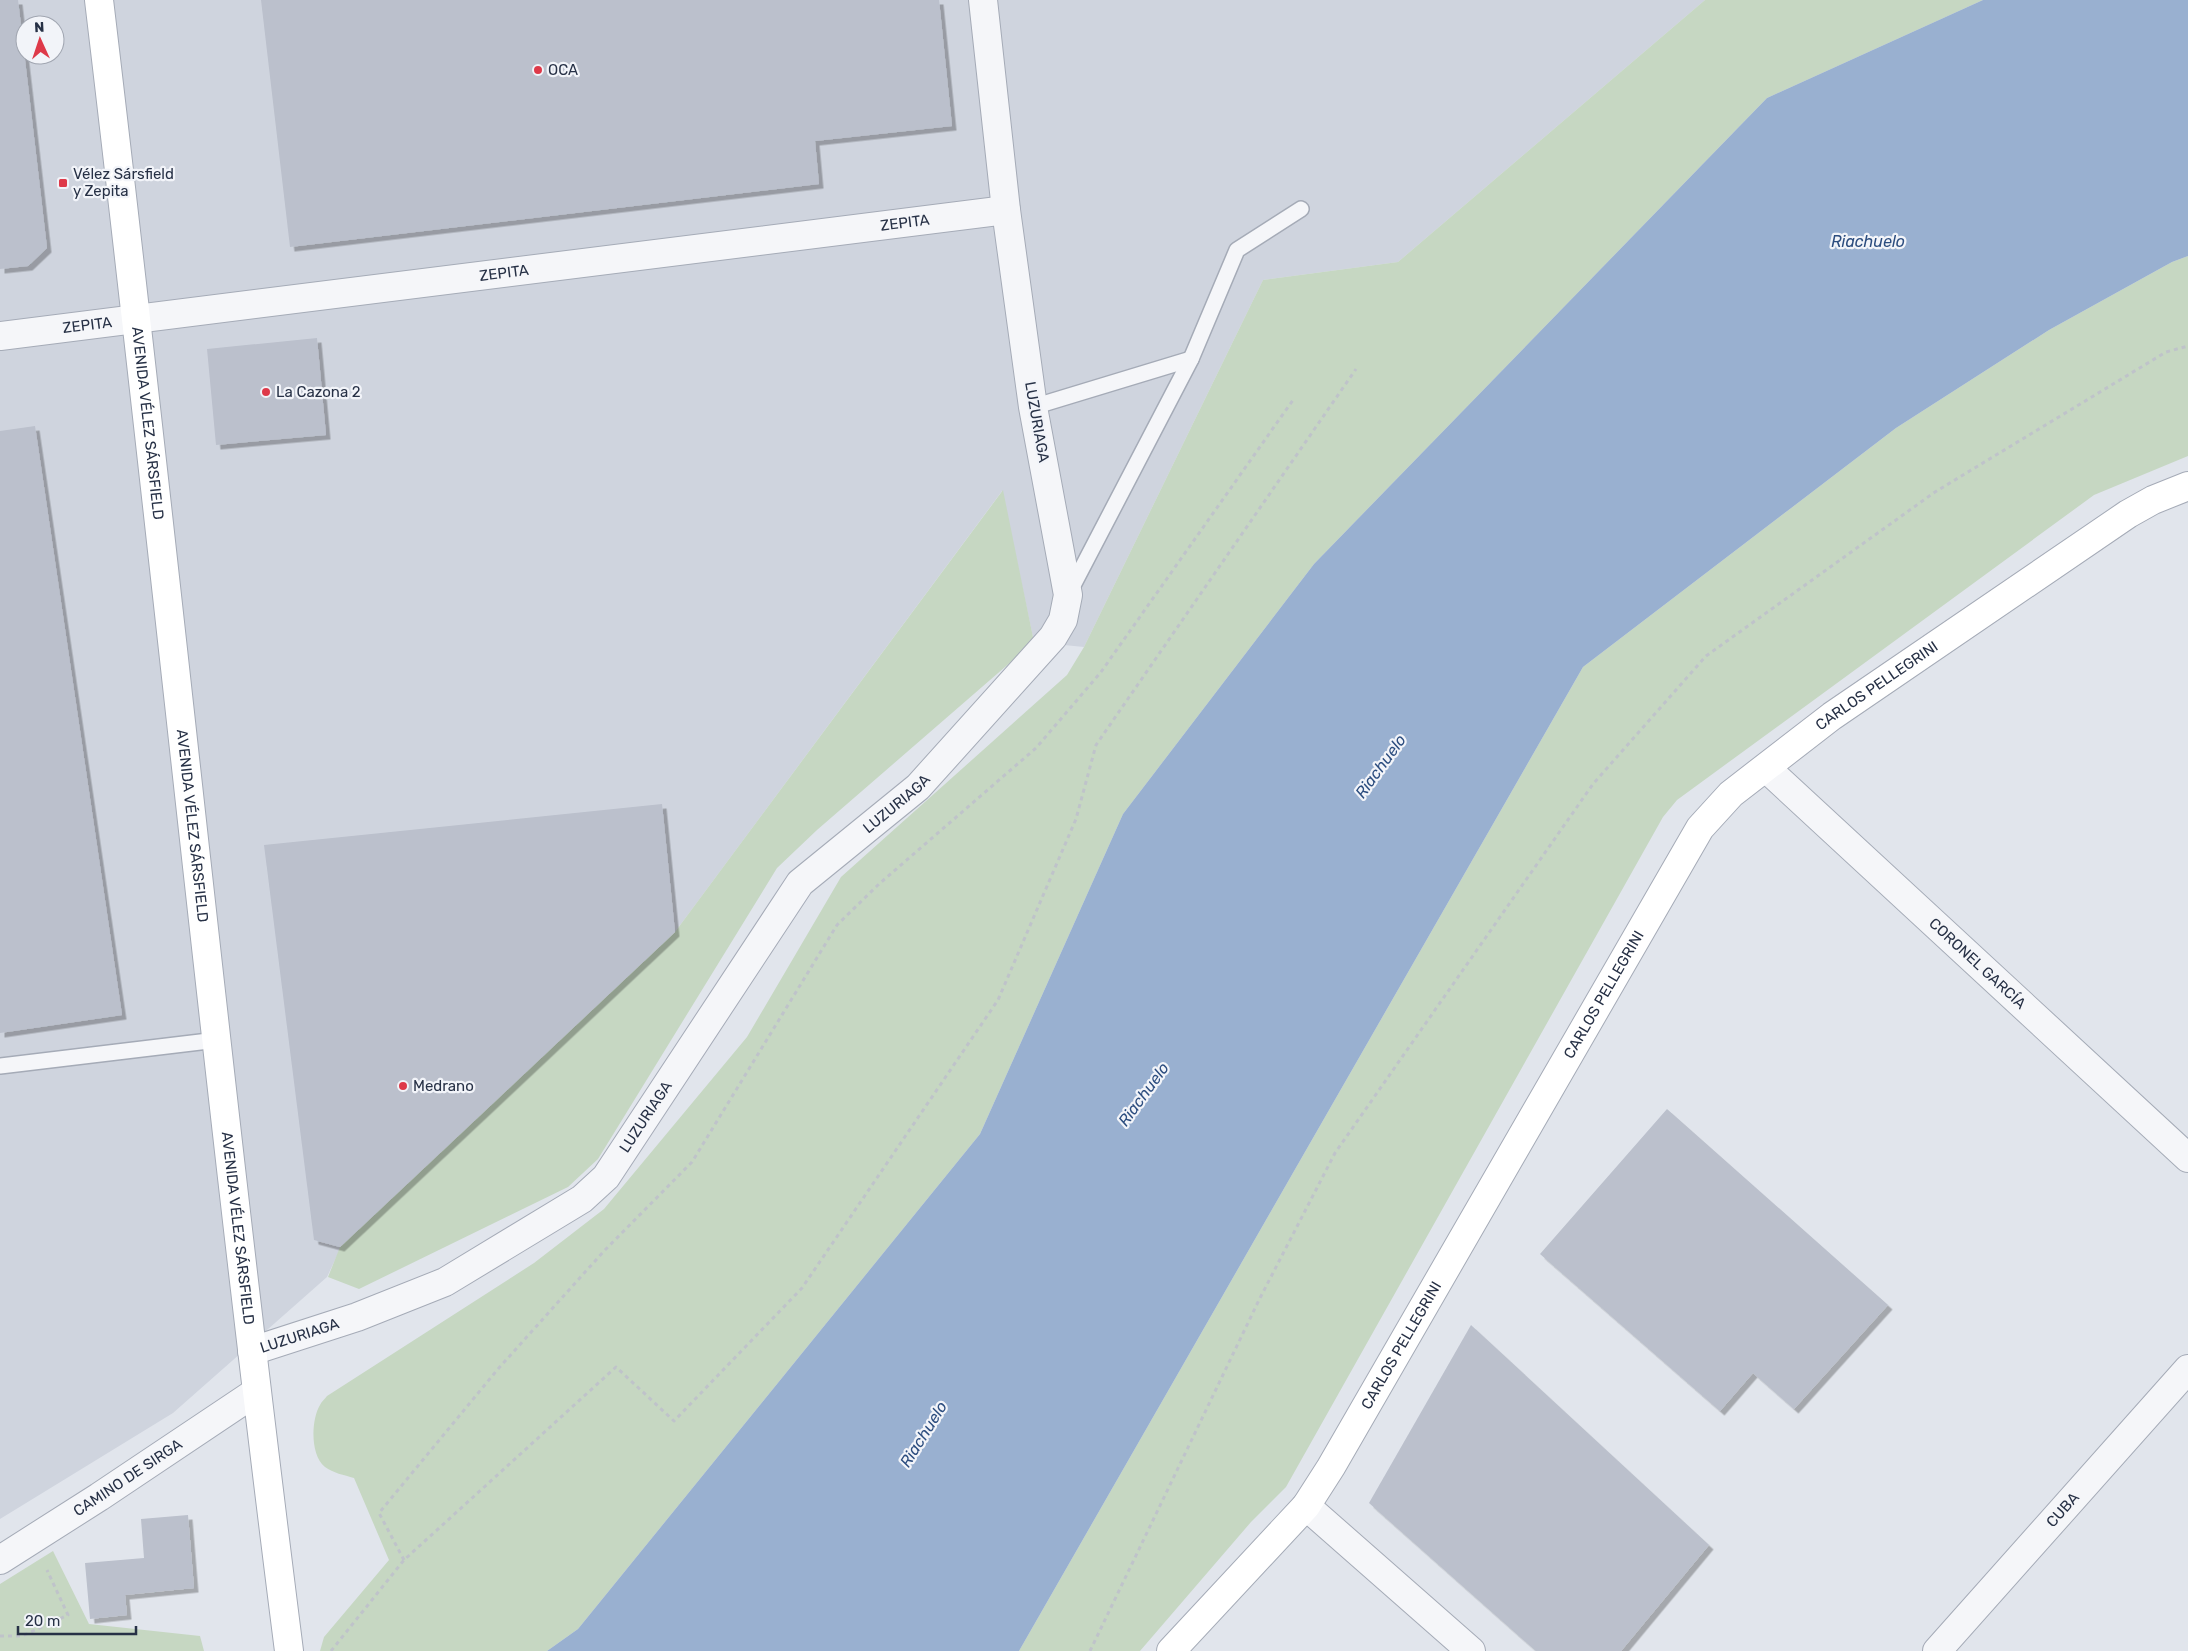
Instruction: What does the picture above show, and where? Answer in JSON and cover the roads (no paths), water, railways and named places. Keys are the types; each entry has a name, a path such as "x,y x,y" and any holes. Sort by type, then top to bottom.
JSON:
{"main road":[{"name":"AVENIDA VÉLEZ SÁRSFIELD","path":"99,0 138,320 256,1392 289,1651"},
{"name":"CARLOS PELLEGRINI","path":"1171,1651 1306,1506 1332,1467 1700,828 1731,794 1832,716 2128,514 2154,500 2188,487"}],"street":[{"name":"LUZURIAGA","path":"252,1350 356,1317 445,1282 582,1200 606,1177 800,883 918,787 1054,637 1063,620 1068,595 1033,407 1006,210 982,0"},
{"name":"ZEPITA","path":"0,336 1006,210"},
{"name":"CORONEL GARCÍA","path":"1766,768 2188,1158"},
{"name":"CUBA","path":"1937,1651 2188,1369"},
{"name":"CAMINO DE SIRGA","path":"0,1560 256,1392"},
{"path":"1306,1506 1471,1651"}],"lane":[{"path":"1068,595 1191,359 1237,250 1300,209"},
{"path":"1033,407 1191,359"},
{"path":"0,1066 217,1040"}],"water":[{"name":"Riachuelo","path":"1983,0 2188,0 2188,256 2172,262 2049,330 1896,428 1583,667 1019,1651 547,1651 578,1629 980,1134 1123,814 1314,564 1767,98"}],"place":[{"name":"OCA","path":"538,70"},
{"name":"Vélez Sársfield y Zepita","path":"63,183"},
{"name":"La Cazona 2","path":"266,392"},
{"name":"Medrano","path":"403,1086"}]}
